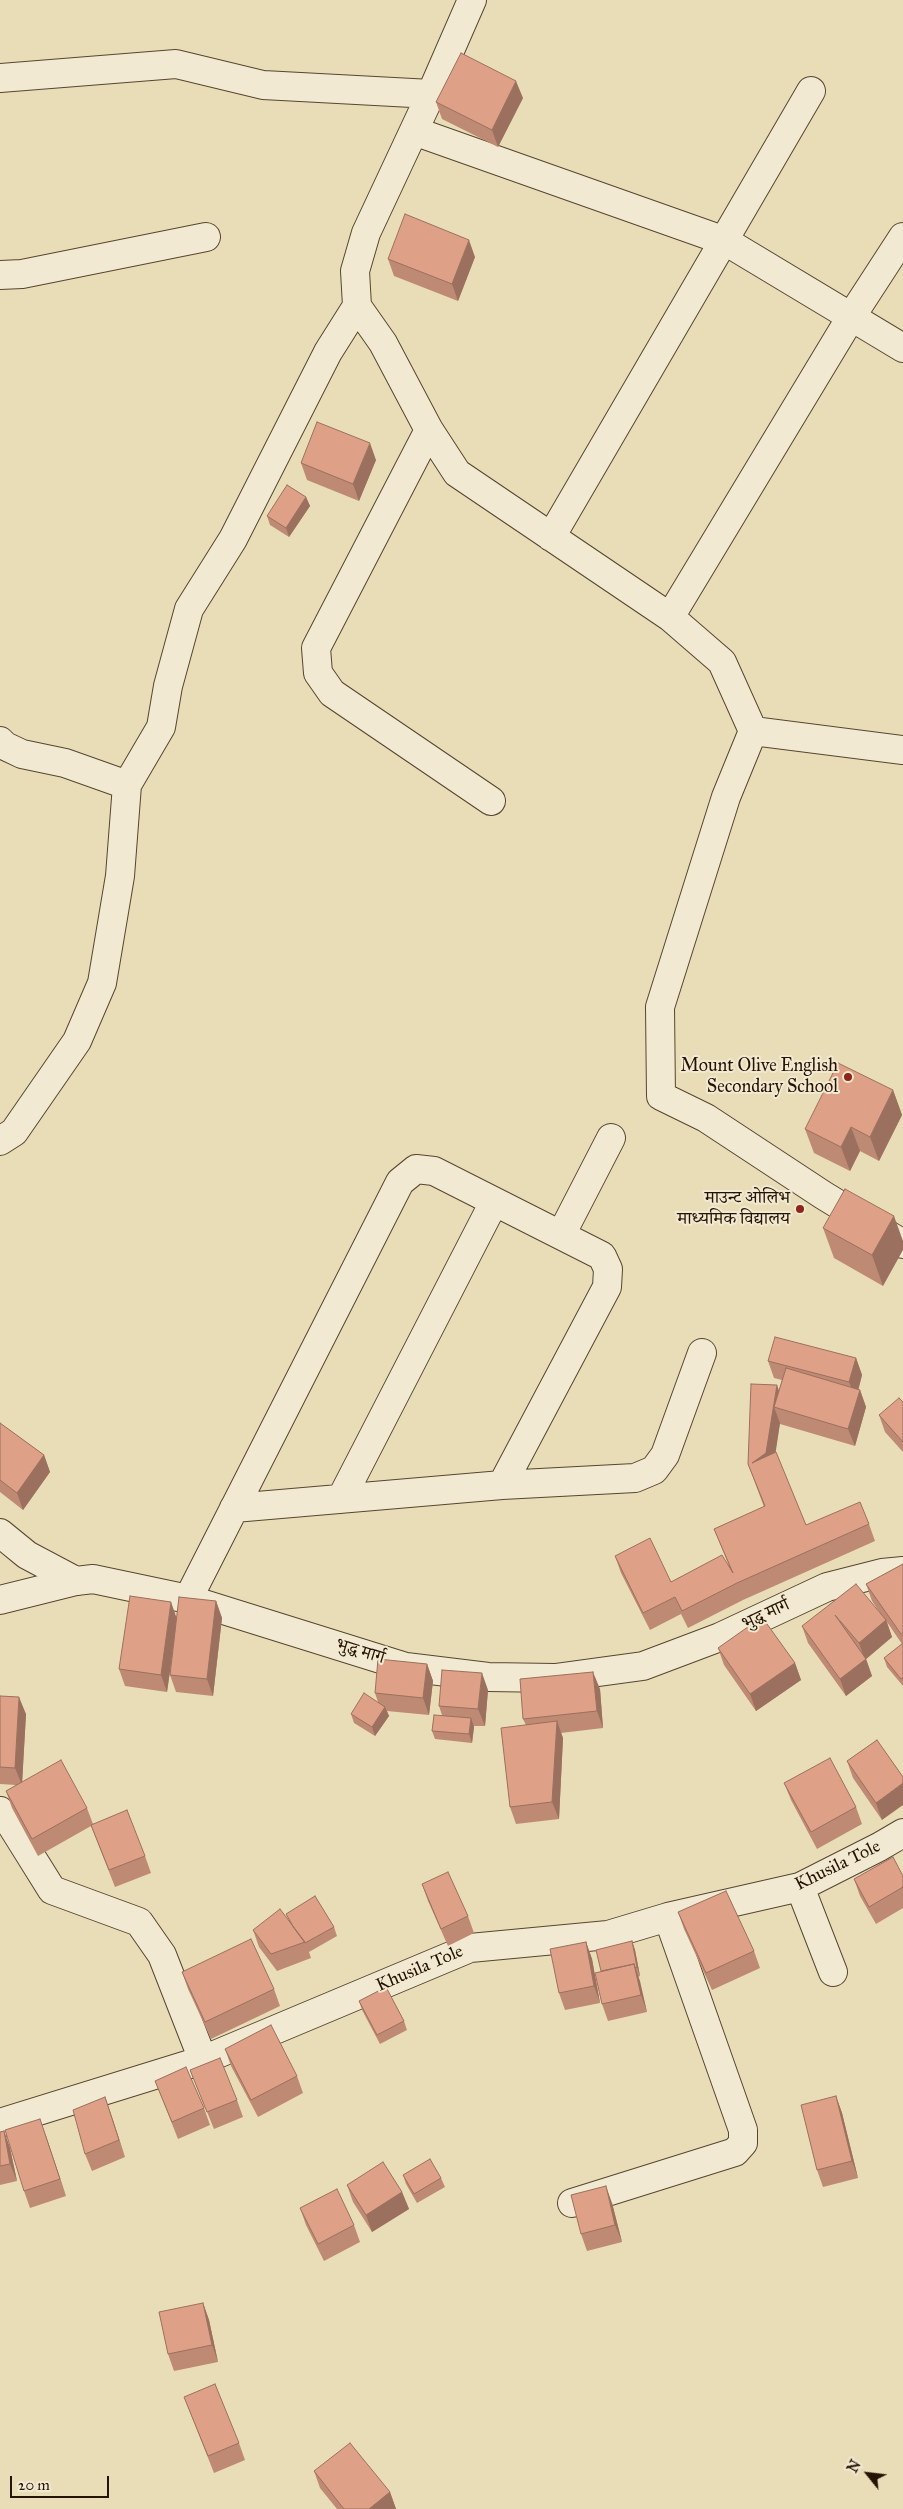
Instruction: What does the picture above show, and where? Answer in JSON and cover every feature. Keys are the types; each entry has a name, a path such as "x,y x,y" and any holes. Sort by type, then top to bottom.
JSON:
{"street":[{"path":"472,0 431,94 366,233 355,271 357,306 383,343 429,430 456,473 670,617 722,662 753,731 726,797 660,1007 661,1096 706,1118 823,1195 903,1244"},
{"path":"0,78 176,64 263,85 431,94"},
{"path":"551,537 811,91"},
{"path":"414,131 725,240 903,348"},
{"path":"0,275 22,274 206,236"},
{"path":"670,617 851,317 903,237"},
{"path":"0,1141 14,1132 77,1041 102,983 120,876 127,785 161,727 168,686 189,608 233,539 328,352 357,306"},
{"path":"429,430 316,648 318,673 332,693 491,801"},
{"path":"753,731 903,750"},
{"path":"0,741 5,746 22,754 65,763 127,785"},
{"path":"561,1235 611,1138"},
{"path":"188,1599 400,1182 416,1169 434,1171 602,1256 608,1269 607,1287 502,1485"},
{"path":"341,1499 494,1202"},
{"path":"234,1508 502,1485 635,1478 654,1470 665,1455 702,1353"},
{"name":"भुद्ध मार्ग","path":"0,1533 27,1555 76,1581 93,1579 188,1599 406,1667 488,1678 554,1678 643,1666 720,1637 827,1587 882,1573 903,1571"},
{"path":"0,1600 76,1581"},
{"path":"0,1811 12,1826 52,1890 139,1922 162,1955 203,2060"},
{"name":"Khusila Tole","path":"0,2123 203,2060 470,1948 608,1935 668,1917 800,1886 903,1833"},
{"path":"800,1886 833,1972"},
{"path":"572,2202 735,2152 743,2143 743,2130 668,1917"}],"building":[{"path":"461,53 516,81 492,130 436,102"},
{"path":"405,214 469,240 452,284 388,259"},
{"path":"317,422 370,443 353,484 301,463"},
{"path":"287,485 306,497 286,528 267,516"},
{"path":"838,1063 893,1090 870,1137 851,1127 841,1147 805,1129"},
{"path":"845,1189 894,1216 872,1255 823,1228"},
{"path":"775,1337 856,1358 849,1382 768,1361"},
{"path":"786,1368 860,1390 848,1429 774,1407"},
{"path":"751,1384 777,1385 766,1453 752,1463 776,1452 806,1525 860,1502 869,1524 737,1583 682,1611 675,1597 643,1613 615,1556 650,1538 671,1582 722,1555 733,1573 714,1529 765,1506 748,1464"},
{"path":"899,1398 903,1402 903,1442 879,1415"},
{"path":"0,1423 44,1455 17,1493 0,1480"},
{"path":"903,1564 903,1633 901,1634 866,1584"},
{"path":"856,1584 886,1620 859,1643 835,1615 866,1659 840,1679 802,1626"},
{"path":"130,1596 171,1602 161,1675 119,1669"},
{"path":"179,1597 216,1601 207,1679 170,1675"},
{"path":"762,1617 795,1663 750,1694 718,1648"},
{"path":"903,1643 903,1678 901,1679 884,1658"},
{"path":"378,1659 427,1664 423,1698 375,1693"},
{"path":"442,1670 482,1673 478,1709 439,1706"},
{"path":"593,1672 597,1711 523,1719 520,1679"},
{"path":"364,1693 385,1707 372,1727 351,1714"},
{"path":"0,1696 19,1697 15,1768 0,1767"},
{"path":"434,1715 471,1718 469,1734 432,1731"},
{"path":"557,1721 552,1802 510,1807 501,1728"},
{"path":"877,1740 903,1777 903,1783 876,1803 847,1761"},
{"path":"830,1758 856,1807 811,1832 784,1783"},
{"path":"61,1760 87,1808 32,1839 6,1791"},
{"path":"127,1810 145,1856 109,1870 91,1825"},
{"path":"893,1857 903,1876 903,1887 869,1907 854,1879"},
{"path":"448,1872 468,1916 441,1929 422,1884"},
{"path":"726,1891 754,1951 706,1973 678,1912"},
{"path":"315,1896 334,1927 305,1943 286,1914"},
{"path":"280,1909 305,1942 271,1954 253,1930"},
{"path":"251,1939 274,1989 205,2022 182,1972"},
{"path":"632,1941 637,1967 635,1968 634,1964 601,1971 596,1950"},
{"path":"586,1942 594,1986 559,1993 550,1949"},
{"path":"634,1964 641,1995 602,2004 595,1973"},
{"path":"386,1987 404,2021 377,2035 359,2001"},
{"path":"271,2025 297,2076 251,2100 225,2049"},
{"path":"220,2058 237,2100 207,2112 190,2070"},
{"path":"186,2067 204,2108 172,2122 155,2081"},
{"path":"836,2096 852,2161 817,2170 801,2105"},
{"path":"105,2097 119,2140 85,2154 73,2110"},
{"path":"40,2119 60,2179 24,2191 5,2130"},
{"path":"4,2131 10,2164 0,2166 0,2132"},
{"path":"430,2159 441,2178 414,2194 403,2175"},
{"path":"383,2162 402,2192 366,2215 347,2185"},
{"path":"606,2186 615,2225 581,2234 571,2195"},
{"path":"337,2189 354,2225 318,2244 300,2208"},
{"path":"203,2303 212,2345 168,2354 159,2312"},
{"path":"215,2384 239,2443 208,2456 184,2397"},
{"path":"350,2443 390,2492 369,2509 344,2509 314,2471"}],"place":[{"name":"Mount Olive English Secondary School","path":"848,1077"},
{"name":"माउन्ट ओलिभ माध्यमिक विद्यालय","path":"800,1209"}]}
